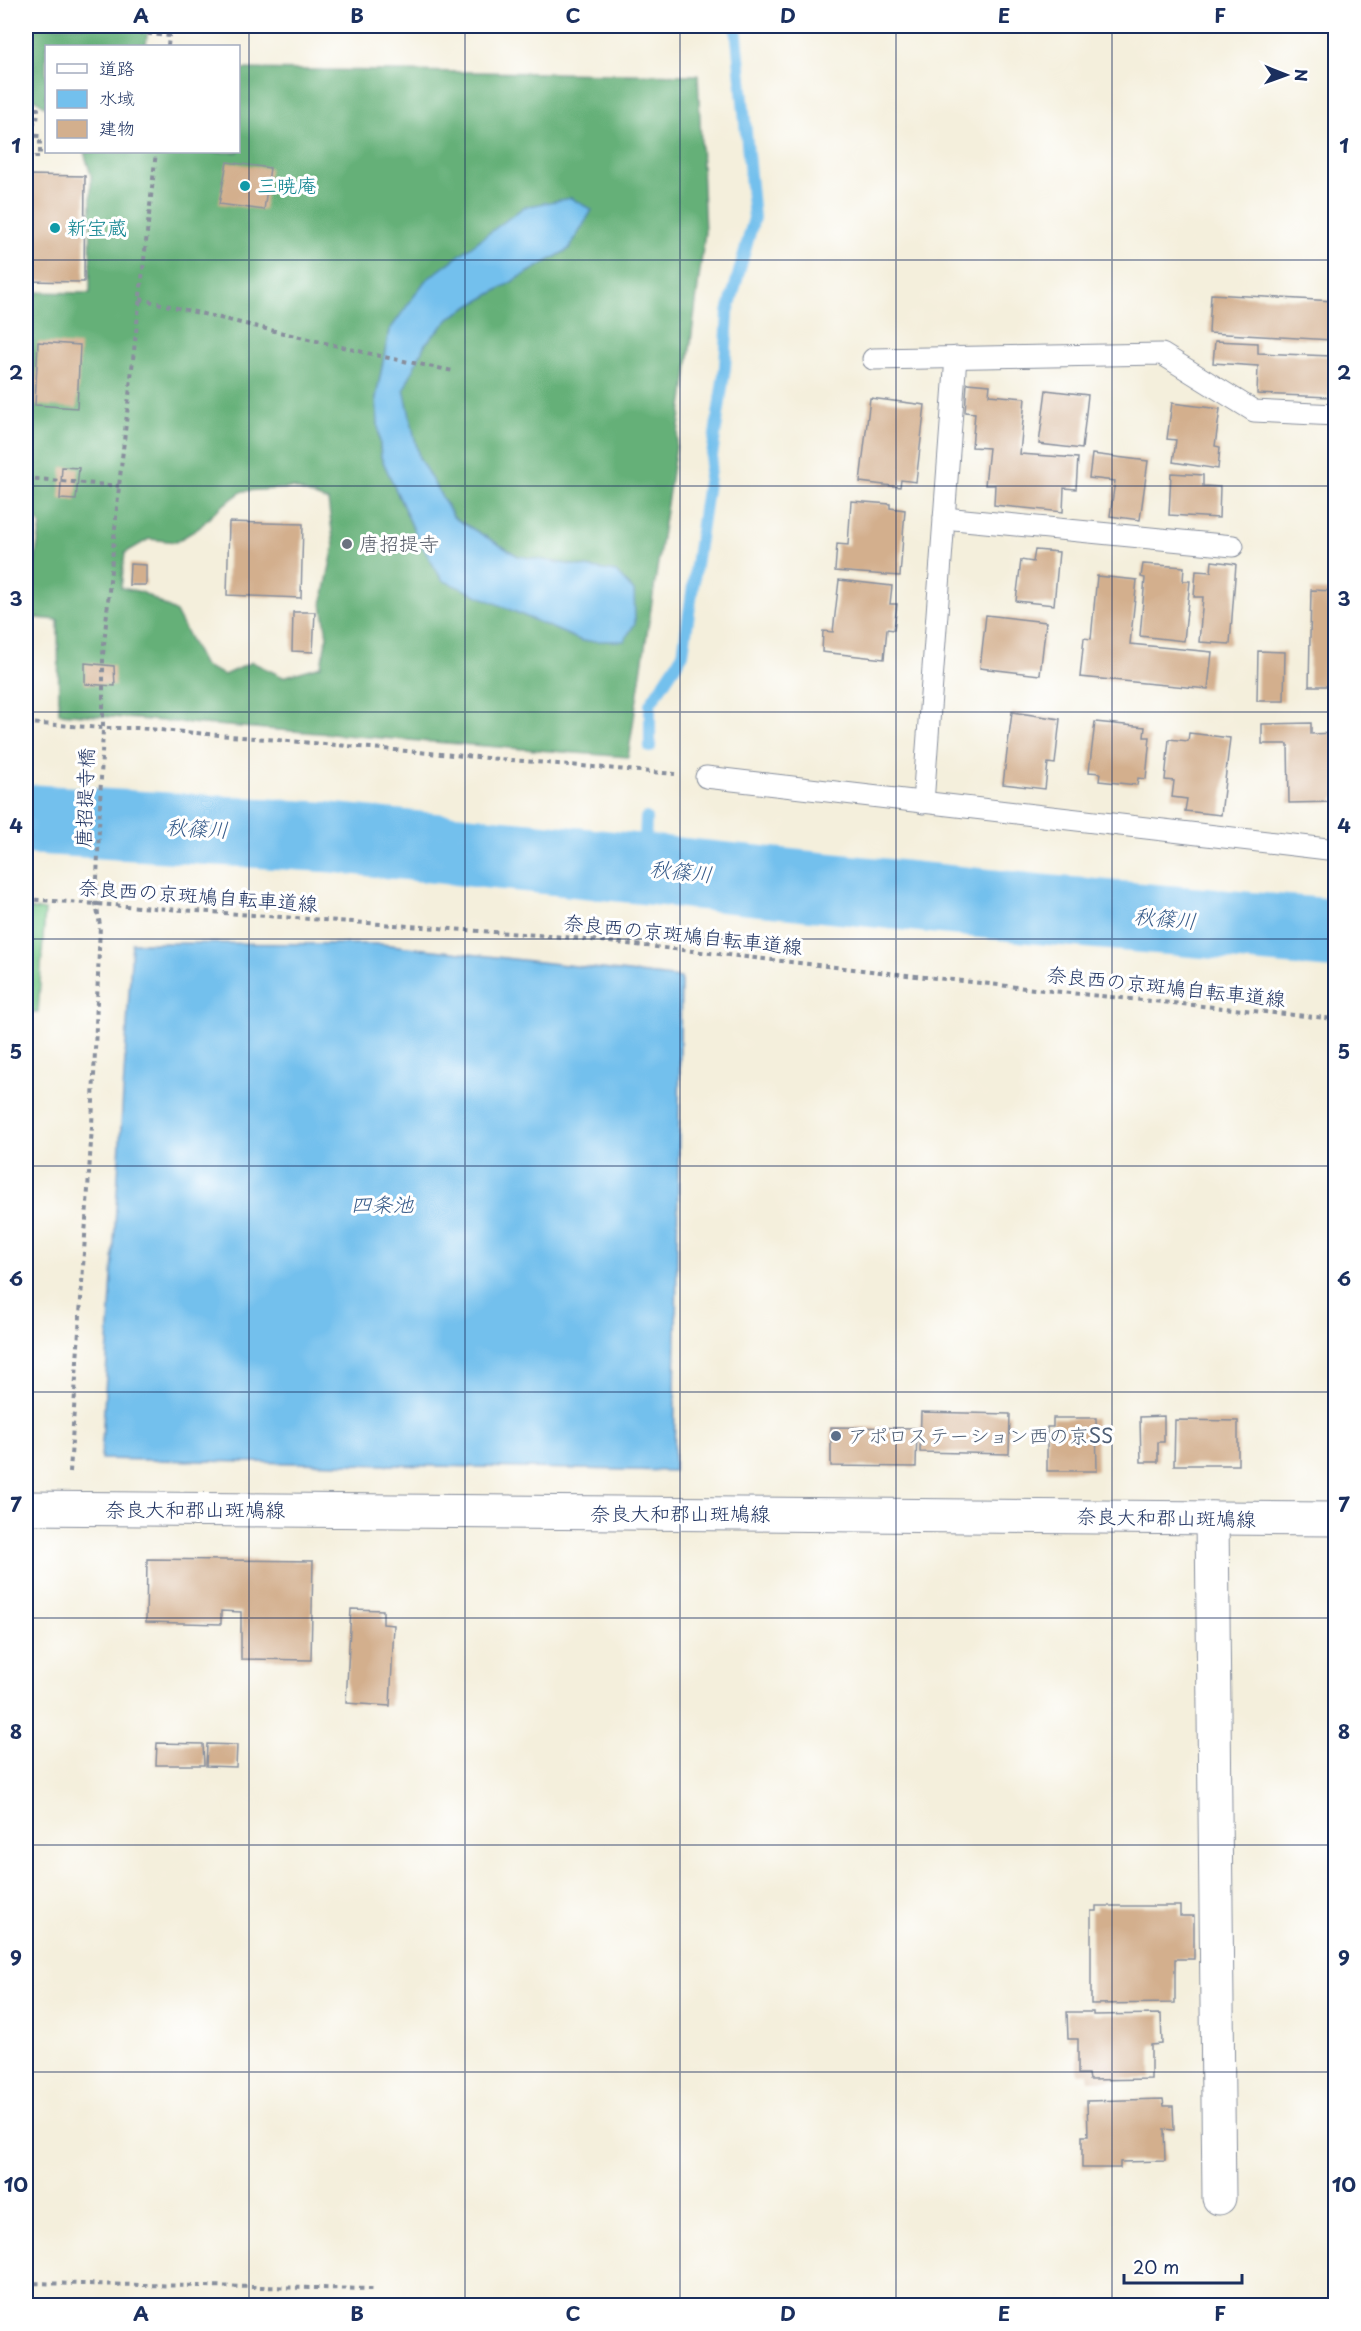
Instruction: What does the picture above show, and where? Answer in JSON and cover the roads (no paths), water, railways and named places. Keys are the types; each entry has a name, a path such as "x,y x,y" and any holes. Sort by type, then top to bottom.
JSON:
{"main road":[{"name":"奈良大和郡山斑鳩線","path":"26,1508 1335,1519"},
{"path":"1212,1518 1219,2198"}],"lane":[{"path":"873,358 1162,354 1254,411 1335,415"},
{"path":"923,803 956,357"},
{"path":"944,518 1233,546"},
{"path":"706,777 1335,850"}],"water":[{"path":"571,198 592,210 569,249 452,316 425,344 404,389 419,458 454,518 518,556 616,572 634,591 635,623 624,641 582,641 442,580 418,539 381,457 376,398 389,331 425,281 524,207"},
{"name":"四条池","path":"132,943 381,944 681,978 674,1471 101,1459"}],"waterway":[{"path":"650,747 650,704 683,654 725,367 728,312 754,218 736,26"},
{"path":"644,869 646,818"},
{"name":"秋篠川","path":"26,819 326,837 1048,910 1336,934"}],"place":[{"name":"三暁庵","path":"245,186"},
{"name":"新宝蔵","path":"55,228"},
{"name":"唐招提寺","path":"347,544"},
{"name":"アポロステーション西の京SS","path":"836,1436"}]}
